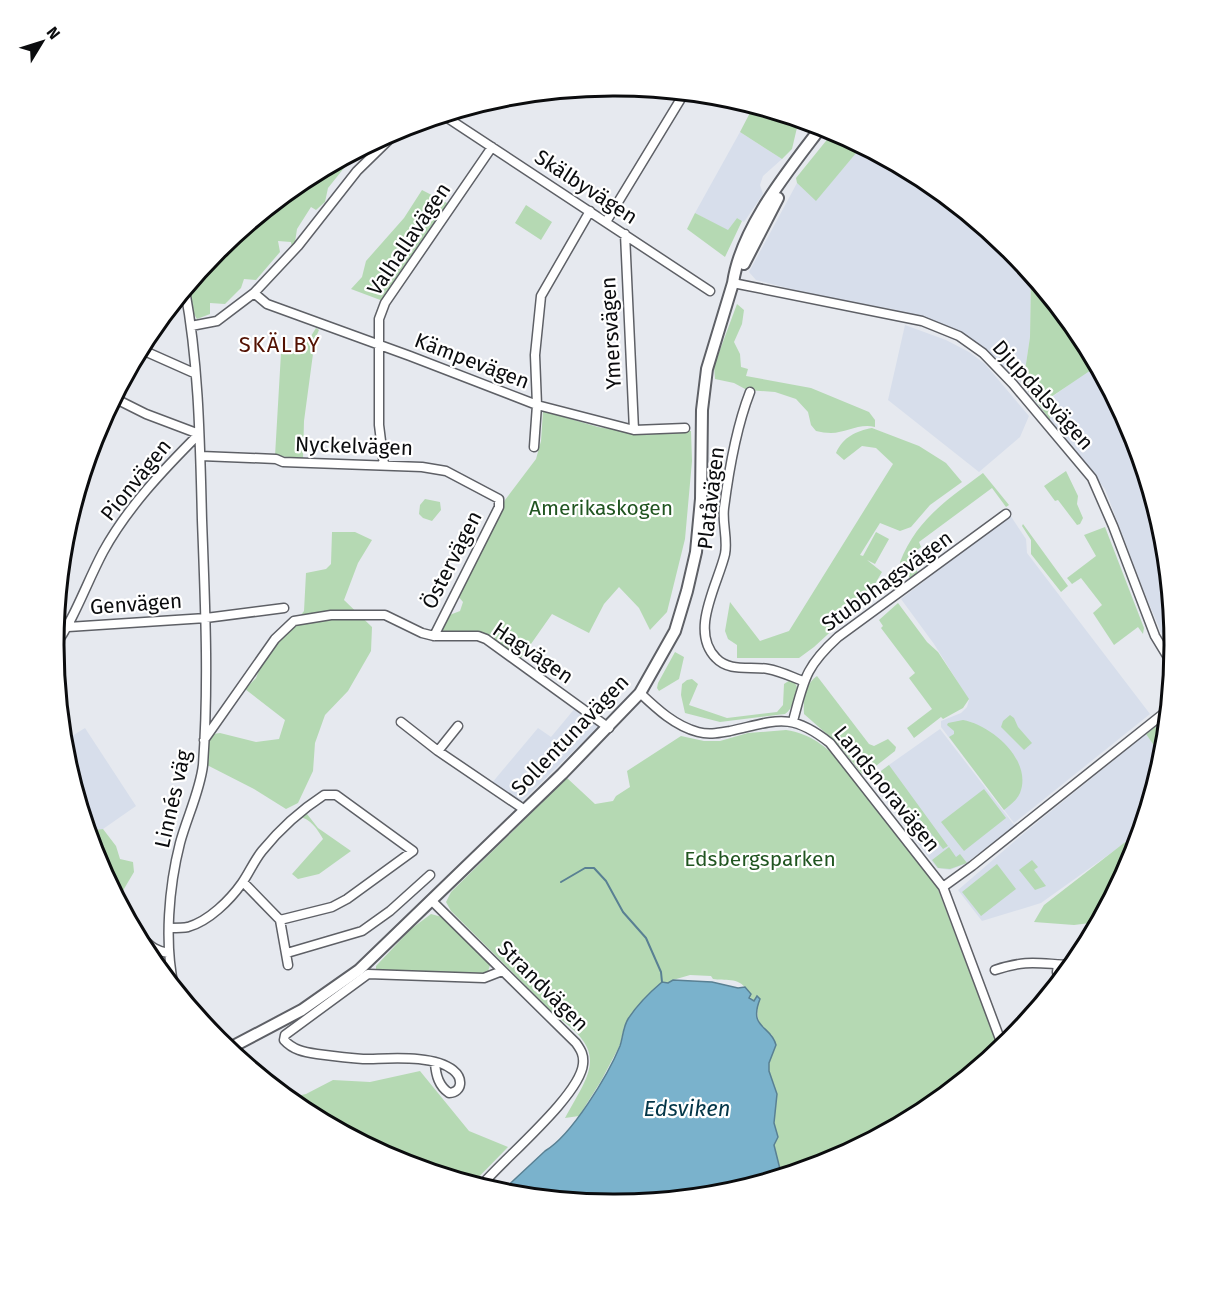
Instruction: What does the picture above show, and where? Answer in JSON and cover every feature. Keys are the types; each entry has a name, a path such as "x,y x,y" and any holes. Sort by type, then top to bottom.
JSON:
{"street":[{"path":"606,222 680,100"},
{"name":"Skälbyvägen","path":"451,121 710,291"},
{"name":"Sollentunavägen","path":"734,282 735,270 753,227 816,134"},
{"name":"Sollentunavägen","path":"237,1044 302,1010 359,970 609,728 640,693 675,631 696,552 701,499 702,410 707,369 734,282 781,194 823,137"},
{"path":"191,326 217,321 254,293 298,246 357,171 382,147"},
{"name":"Valhallavägen","path":"384,465 379,425 379,319 385,303 492,147"},
{"path":"534,447 537,405 535,355 541,296 590,211"},
{"name":"Ymersvägen","path":"625,234 634,430"},
{"name":"Djupdalsvägen","path":"734,282 922,321 959,336 983,353 1013,384 1092,478 1113,525 1155,636 1164,650"},
{"name":"Kämpevägen","path":"254,293 267,304 537,405 634,430 685,428"},
{"name":"Linnés väg","path":"171,970 168,953 175,872 202,769 204,740 206,618 201,456 191,326 187,300"},
{"path":"149,353 194,373"},
{"name":"Platåvägen","path":"750,392 741,416 724,510 725,553 715,581 704,637 710,651 724,665 732,668 769,669 803,681"},
{"path":"121,402 199,434"},
{"name":"Pionvägen","path":"65,632 103,552 123,520 152,483 199,434"},
{"name":"Nyckelvägen","path":"201,456 276,459 283,462 421,467 446,471 499,499"},
{"name":"Östervägen","path":"434,636 499,507 499,499"},
{"name":"Stubbhagsvägen","path":"793,721 803,681 815,662 838,638 1006,514"},
{"path":"206,618 284,608"},
{"name":"Hagvägen","path":"204,740 275,639 294,621 331,615 385,615 422,633 434,636 478,636 486,639 609,728"},
{"name":"Genvägen","path":"68,627 206,618"},
{"path":"640,693 665,715 685,728 712,735 772,722 793,721"},
{"path":"943,887 1159,717"},
{"name":"Landsnoravägen","path":"793,721 815,731 830,743 943,887 999,1037"},
{"path":"401,722 438,751 525,810"},
{"path":"438,751 458,726"},
{"path":"170,928 188,927 224,904 243,882 248,870 262,851 280,831 317,799 330,794 336,795 413,851 347,899 332,907 280,920"},
{"path":"287,953 362,931 390,911 430,875"},
{"path":"243,882 280,920 288,965"},
{"name":"Strandvägen","path":"431,900 576,1043 583,1053 583,1066 578,1078 561,1102 487,1179"},
{"path":"158,951 168,953"},
{"path":"995,970 1022,962 1058,965 1058,968"},
{"path":"435,1064 398,1058 341,1058 290,1047 284,1040 285,1035 368,974 484,978 502,971"}],"shaded area":[{"path":"740,132 782,159 763,176 760,185 763,194 744,222 737,218 728,231 695,213"},
{"path":"857,152 889,169 949,209 1003,256 1031,287 1030,337 1023,384 983,349 949,329 892,309 826,298 756,280 749,272 797,183 816,200"},
{"path":"905,325 946,340 969,352 985,364 1029,416 1020,437 979,472 888,400"},
{"path":"1089,369 1107,402 1122,435 1145,503 1159,573 1164,636 1105,489 1050,420 1051,398"},
{"path":"1010,515 1026,539 1027,553 1150,714 1014,823 941,727 941,721 961,713 967,707 969,700 934,644 901,599"},
{"path":"576,707 600,725 519,804 491,784 538,728 551,737"},
{"path":"85,728 136,806 103,829 97,830 94,822 83,787 72,736"},
{"path":"940,729 1015,826 965,864 950,870 937,868 869,779"},
{"path":"1146,734 1154,746 1153,752 1145,787 1127,842 1041,903 982,921 958,890"}],"green space":[{"path":"750,113 797,127 792,149 782,159 740,132"},
{"path":"828,139 857,152 816,201 797,183 796,178"},
{"path":"344,167 328,188 325,202 316,210 311,207 297,229 292,247 291,242 278,241 280,252 256,280 244,279 241,288 225,304 210,303 210,314 197,319 193,313 190,296 225,256 279,209"},
{"path":"422,190 449,204 383,301 351,289 362,277 366,261 404,218"},
{"path":"526,205 552,222 541,240 515,223"},
{"path":"695,213 728,230 737,218 742,221 725,257 687,229"},
{"path":"1031,287 1050,310 1090,371 1051,397 1050,420 1023,384 1030,337"},
{"path":"737,304 744,310 742,324 734,342 740,354 741,367 748,369 746,376 811,388 869,412 875,420 875,427 863,426 831,433 816,431 811,425 808,412 796,399 775,392 747,390 734,383 715,379 714,366"},
{"path":"316,328 319,330 315,339 304,421 303,458 275,456 281,353 301,352"},
{"name":"Amerikaskogen","path":"543,411 598,427 624,431 691,431 692,461 685,539 667,612 650,630 639,608 619,587 604,604 589,633 552,614 519,661 484,636 439,633 447,616 460,611 463,602 458,596 505,500 536,459 541,441"},
{"path":"872,428 919,446 946,463 962,482 930,505 911,527 900,531 880,523 860,555 863,556 876,532 889,539 875,564 867,560 882,572 866,599 814,647 799,658 737,658 737,645 728,639 725,631 730,602 760,641 789,631 893,464 876,448 862,446 844,460 836,453 842,443 851,436"},
{"path":"1066,471 1078,496 1077,504 1083,518 1077,525 1044,486"},
{"path":"983,473 1009,505 1006,507 992,488 919,542 921,547 908,557 919,574 911,580 900,562 915,534 934,512"},
{"path":"425,499 440,502 441,510 432,521 419,514 420,505"},
{"path":"1023,524 1068,586 1061,592 1031,554 1031,540"},
{"path":"1105,527 1144,628 1143,634 1138,627 1114,645 1093,613 1102,605 1081,578 1072,584 1067,578 1096,556 1084,535"},
{"path":"332,532 355,532 372,540 358,563 344,600 372,627 371,651 348,691 325,715 315,743 313,771 298,803 286,809 254,789 207,765 208,743 213,734 220,733 256,742 279,739 285,720 245,689 256,678 262,663 304,611 306,573 326,569 331,564"},
{"path":"898,603 927,642 938,652 969,699 963,708 943,719 941,717 914,738 907,728 932,709 909,678 915,673 881,628 883,626 879,620"},
{"path":"675,652 684,657 679,679 659,691 658,683"},
{"path":"817,676 869,744 874,746 888,739 896,747 895,751 867,773 862,774 837,743 804,714 806,693 810,683"},
{"path":"692,679 698,684 689,705 727,718 777,712 783,705 784,684 790,680 794,681 797,687 792,706 785,714 720,722 685,713 681,695 682,684"},
{"path":"1010,715 1032,743 1024,750 1001,727 1003,721"},
{"path":"963,720 986,729 997,737 1007,746 1021,768 1020,793 1004,810 949,737 954,734 954,731 947,725 948,723"},
{"path":"1158,725 1154,746 1146,734"},
{"name":"Edsbergsparken","path":"786,730 804,735 826,748 846,767 936,884 995,1041 949,1081 889,1121 824,1153 780,1168 774,1145 778,1137 774,1123 777,1094 769,1071 773,1051 772,1035 763,1028 758,1020 757,1010 760,999 757,997 754,1001 743,985 735,981 713,979 711,976 690,975 673,980 638,1006 624,1027 620,1045 601,1081 579,1116 565,1118 582,1088 590,1064 589,1053 584,1042 451,911 446,902 451,892 567,778 595,804 613,801 616,796 630,787 627,771 681,736 704,741 720,741 748,733"},
{"path":"889,765 948,846 943,849 918,817 913,820 877,774"},
{"path":"984,789 1006,818 964,851 941,822"},
{"path":"307,811 318,828 351,851 319,874 298,879 292,874 323,839 310,822 299,817"},
{"path":"103,829 116,846 120,859 133,862 134,872 123,891 106,855 97,830"},
{"path":"1127,842 1107,888 1088,923 1074,925 1034,922 1044,905"},
{"path":"949,847 956,857 960,854 967,863 950,869 938,868 932,860"},
{"path":"1032,860 1038,867 1034,870 1046,886 1035,890 1019,870"},
{"path":"997,864 1016,889 981,916 962,892"},
{"path":"431,914 442,917 488,962 490,965 485,975 376,971 376,966 411,929"},
{"path":"420,1071 469,1131 508,1147 478,1177 472,1176 404,1153 371,1138 300,1095 333,1080 370,1082"}],"water":[{"name":"Edsviken","path":"673,980 712,982 738,988 745,987 751,994 749,998 754,1001 757,996 760,999 757,1009 758,1021 776,1045 769,1063 769,1071 777,1094 774,1123 778,1137 774,1145 780,1168 721,1184 650,1193 578,1193 509,1184 566,1132 598,1088 620,1046 628,1019 662,982 668,983"}],"waterway":[{"path":"561,882 585,868 594,868 606,881 623,912 646,938 661,972 662,982"}],"district":[{"name":"SKÄLBY","path":"280,344"}]}
